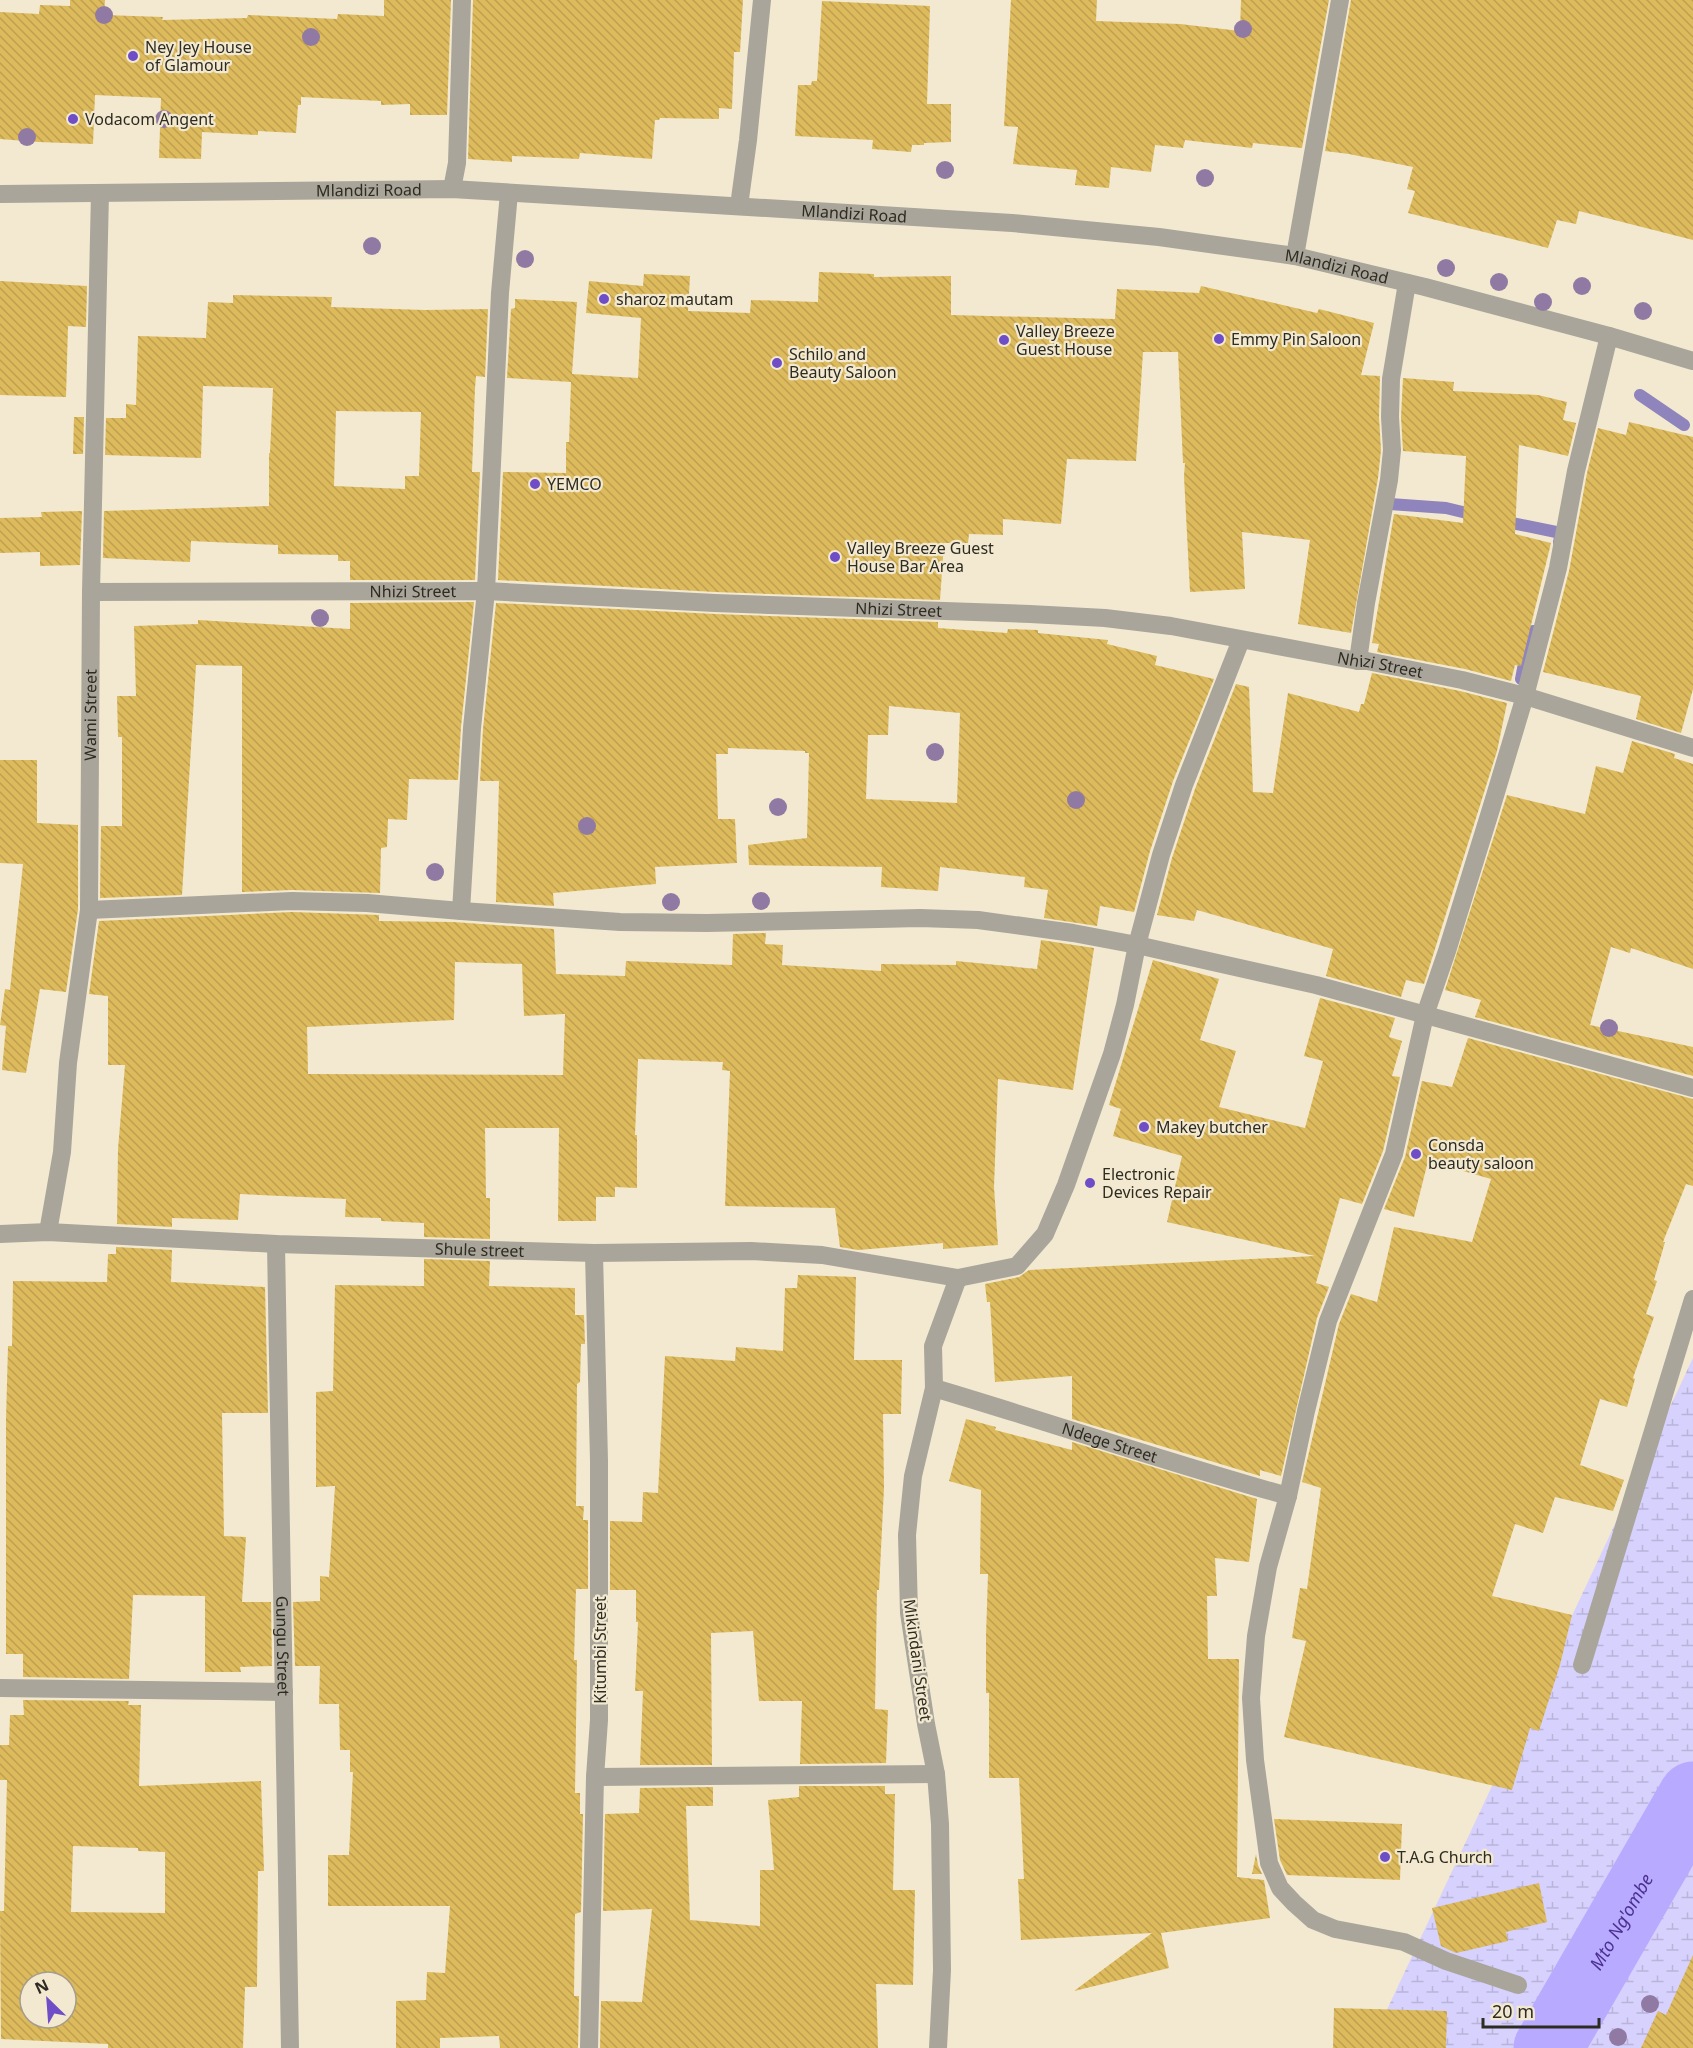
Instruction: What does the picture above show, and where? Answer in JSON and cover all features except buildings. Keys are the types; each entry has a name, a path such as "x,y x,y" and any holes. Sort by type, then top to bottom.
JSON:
{"street":[{"path":"452,189 457,163 462,0"},
{"path":"739,206 762,0"},
{"path":"1295,256 1340,0"},
{"name":"Mlandizi Road","path":"0,194 452,189 1012,223 1159,237 1295,256 1609,336 1693,361"},
{"name":"Wami Street","path":"48,1232 62,1152 68,1063 89,909 91,592 100,193"},
{"path":"461,911 472,728 486,591 501,293 510,193"},
{"path":"1358,661 1366,603 1389,480 1392,450 1391,379 1407,283"},
{"path":"1518,1985 1446,1961 1404,1942 1335,1929 1313,1920 1280,1888 1269,1863 1255,1760 1251,1698 1256,1636 1268,1567 1288,1496 1328,1321 1394,1154 1425,1015 1447,951 1524,696 1558,568 1576,471 1609,336"},
{"name":"Nhizi Street","path":"91,592 486,591 1105,618 1171,626 1462,680 1524,696 1693,747"},
{"path":"958,1278 1017,1266 1045,1234 1066,1185 1112,1054 1161,855 1184,785 1241,640"},
{"path":"89,909 292,901 367,903 620,922 707,923 920,918 978,920 1054,930 1137,945 1316,985 1693,1088"},
{"name":"Shule street","path":"0,1234 48,1232 276,1244 594,1252 751,1251 822,1255 958,1278"},
{"name":"Gungu Street","path":"276,1244 290,2048"},
{"name":"Kitumbi Street","path":"589,2048 595,1777 599,1720 600,1547 594,1252"},
{"name":"Mikindani Street","path":"938,2048 942,1970 940,1824 936,1774 909,1613 907,1535 913,1476 934,1388 933,1346 958,1278"},
{"path":"1582,1665 1693,1299"},
{"name":"Ndege Street","path":"934,1388 1058,1425 1192,1469 1288,1496"},
{"path":"0,1688 284,1692"},
{"path":"595,1777 936,1774"}],"green space":[{"path":"1693,1358 1693,2048 1369,2048"}],"waterway":[{"path":"1640,395 1684,425"},
{"path":"1390,504 1446,508 1479,516"},
{"path":"1502,521 1561,533 1559,542"},
{"path":"1521,679 1533,631"},
{"name":"Mto Ng'ombe","path":"1548,2048 1693,1796"}],"place":[{"name":"Ney Jey House of Glamour","path":"133,56"},
{"name":"Vodacom Angent","path":"73,119"},
{"name":"sharoz mautam","path":"604,299"},
{"name":"Emmy Pin Saloon","path":"1219,339"},
{"name":"Valley Breeze Guest House","path":"1004,340"},
{"name":"Schilo and Beauty Saloon","path":"777,363"},
{"name":"YEMCO","path":"535,484"},
{"name":"Valley Breeze Guest House Bar Area","path":"835,557"},
{"name":"Makey butcher","path":"1144,1127"},
{"name":"Consda beauty saloon","path":"1416,1154"},
{"name":"Electronic Devices Repair","path":"1090,1183"},
{"name":"T.A.G Church","path":"1385,1857"}]}
